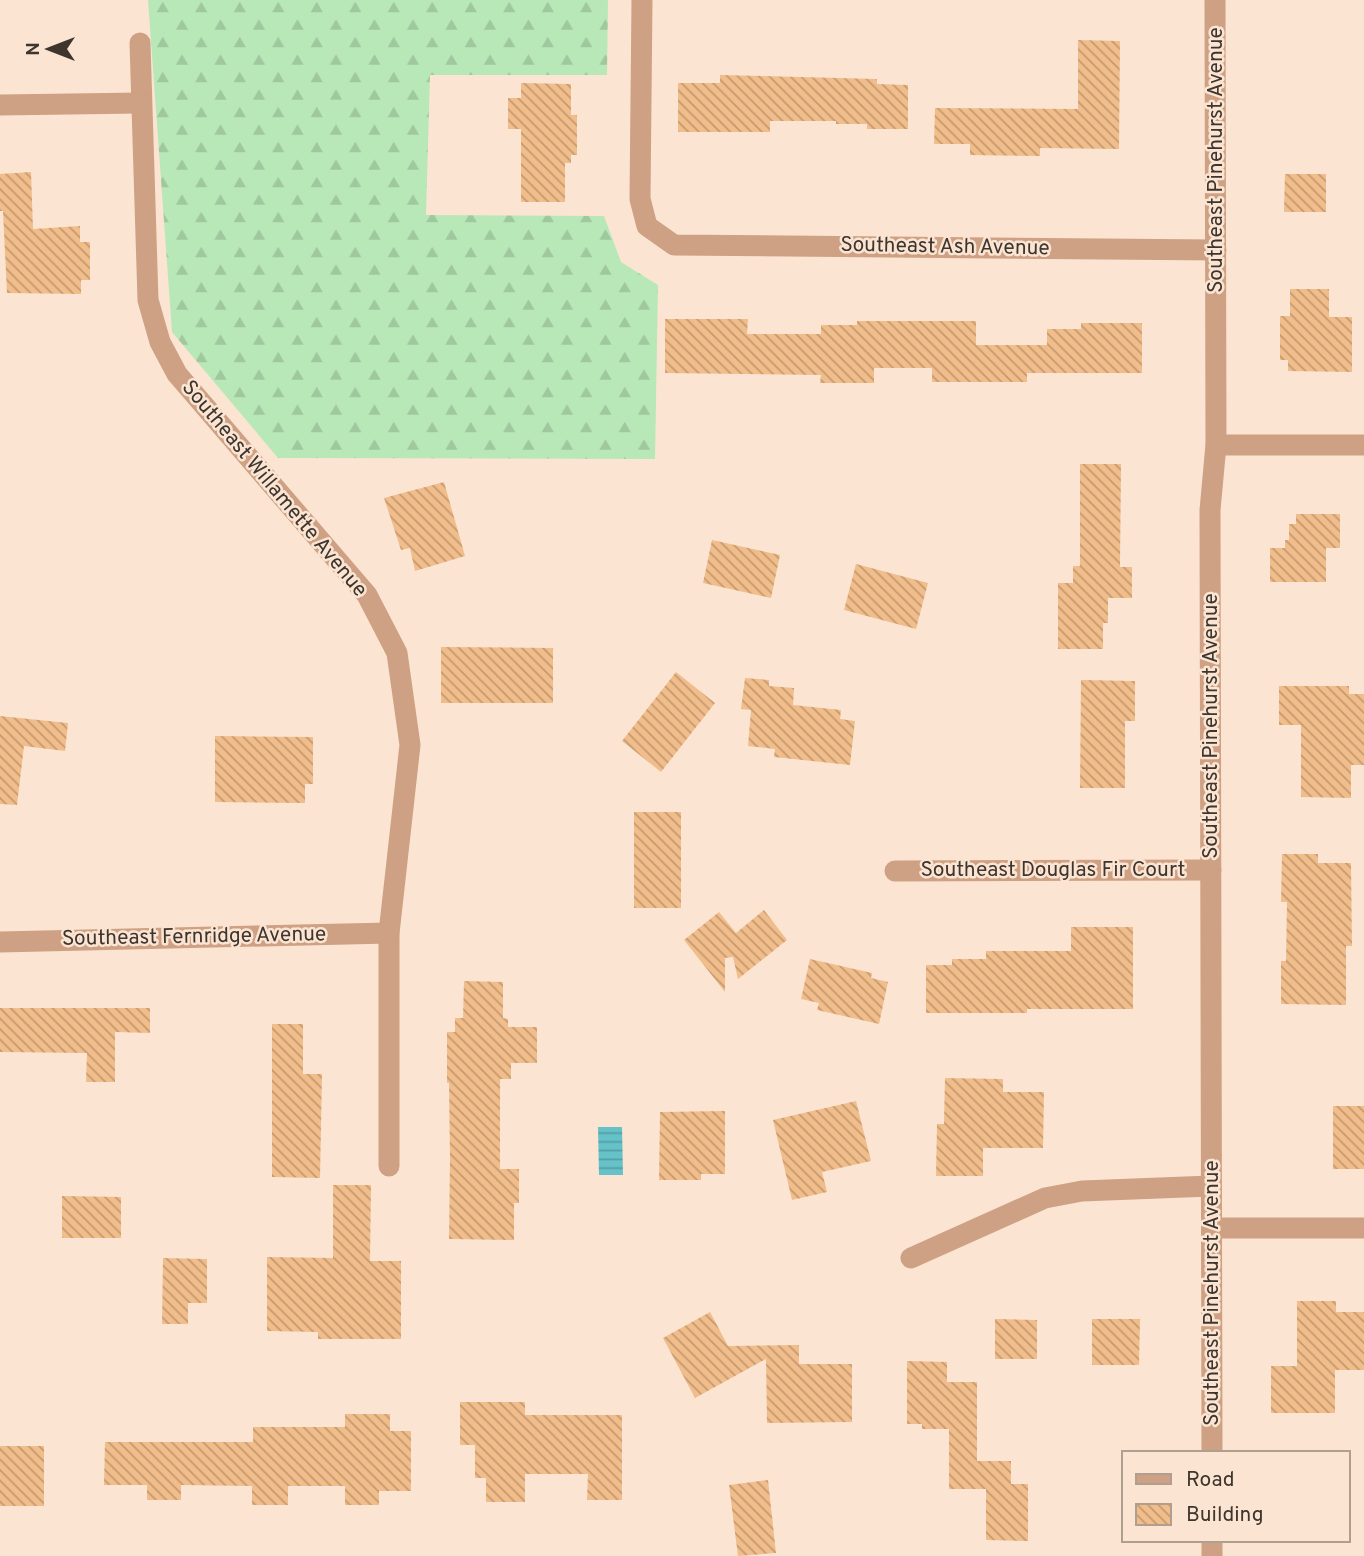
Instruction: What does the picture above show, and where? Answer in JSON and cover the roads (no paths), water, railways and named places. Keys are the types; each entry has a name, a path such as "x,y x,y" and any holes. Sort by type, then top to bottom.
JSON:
{"street":[{"name":"Southeast Ash Avenue","path":"642,0 640,199 647,226 674,245 1216,250"},
{"name":"Southeast Pinehurst Avenue","path":"1212,1451 1210,510 1216,445 1216,0"},
{"name":"Southeast Willamette Avenue","path":"140,43 148,300 160,342 177,374 367,595 397,653 410,745 389,933 389,1166"},
{"path":"0,105 140,103"},
{"path":"1216,445 1364,445"},
{"name":"Southeast Douglas Fir Court","path":"895,871 1211,870"},
{"name":"Southeast Fernridge Avenue","path":"0,942 389,933"},
{"path":"911,1258 1045,1198 1082,1191 1211,1186"},
{"path":"1212,1228 1364,1228"}],"water":[{"path":"598,1127 622,1127 623,1175 599,1175"}]}
